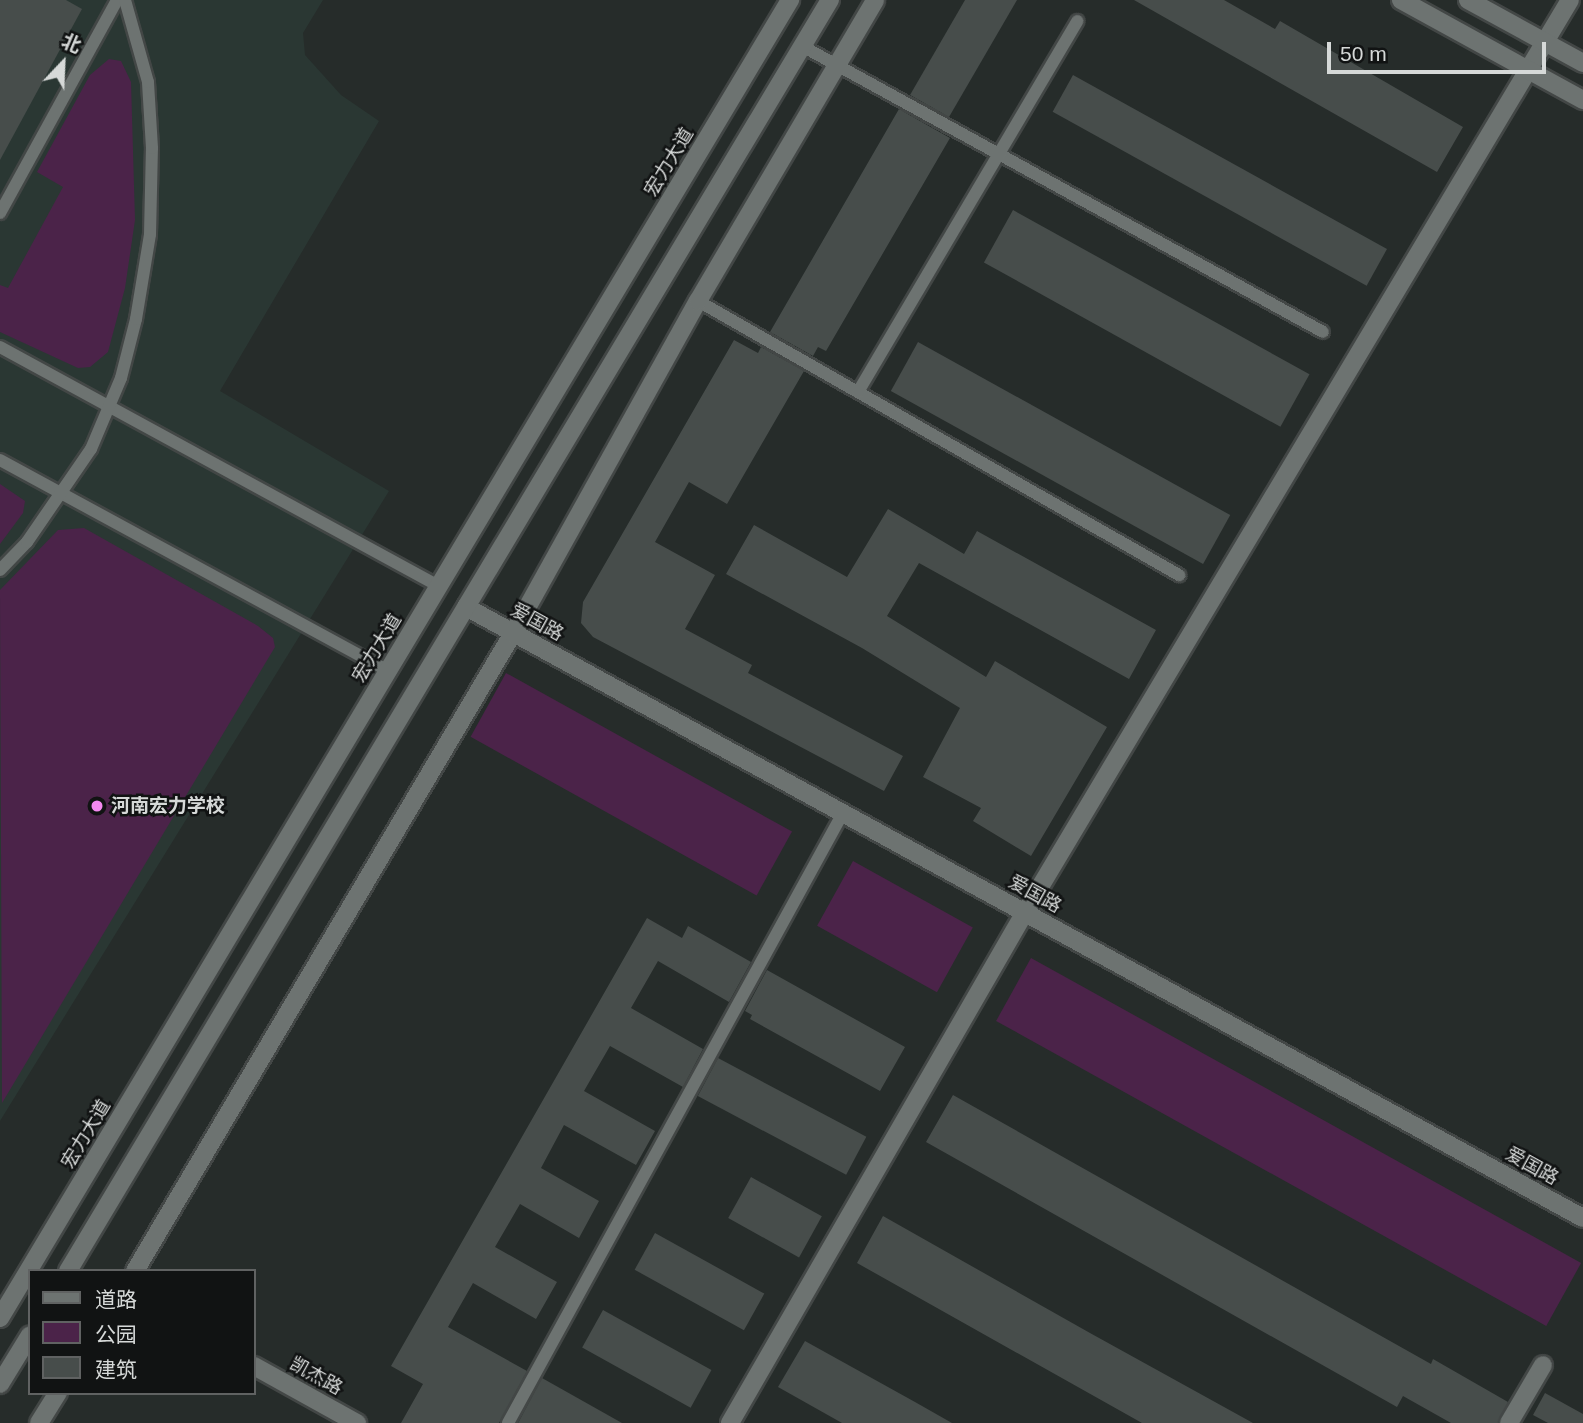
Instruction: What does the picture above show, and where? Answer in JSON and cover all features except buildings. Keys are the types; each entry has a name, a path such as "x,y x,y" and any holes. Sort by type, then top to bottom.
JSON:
{"street":[{"name":"宏力大道","path":"29,1269 790,0"},
{"path":"73,1269 830,0"},
{"path":"136,1269 513,633 698,301 875,0"},
{"path":"1401,0 1583,100"},
{"path":"1468,0 1583,63"},
{"path":"730,1423 1025,912 1570,0"},
{"name":"爱国路","path":"466,607 1583,1218"},
{"name":"宏力大道","path":"0,1318 28,1271"},
{"path":"0,1384 28,1338"},
{"path":"1509,1423 1543,1366"},
{"name":"凯杰路","path":"256,1367 357,1423"},
{"path":"39,1423 57,1395"}],"lane":[{"path":"0,213 117,0"},
{"path":"0,570 61,493 90,449 108,406 136,320 150,234 148,82 125,0"},
{"path":"858,392 1077,21"},
{"path":"802,46 1324,332"},
{"path":"698,301 1179,575"},
{"path":"0,347 439,586"},
{"path":"0,460 388,671"},
{"path":"508,1423 843,813"}],"shaded area":[{"name":"河南宏力学校","path":"0,0 323,0 303,33 305,55 341,95 379,121 220,391 389,491 0,1121"}],"green space":[{"path":"109,59 121,61 131,82 135,220 125,288 108,352 90,367 78,368 0,332 0,285 8,288 63,187 37,172 90,75"},
{"path":"0,484 25,501 23,513 0,544"},
{"path":"84,528 258,626 273,638 275,647 2,1103 0,590 58,530"},
{"path":"506,673 792,832 757,895 471,737"},
{"path":"853,861 973,927 937,992 817,926"},
{"path":"1031,958 1581,1263 1546,1326 996,1021"}],"place":[{"name":"河南宏力学校","path":"97,806"}]}
